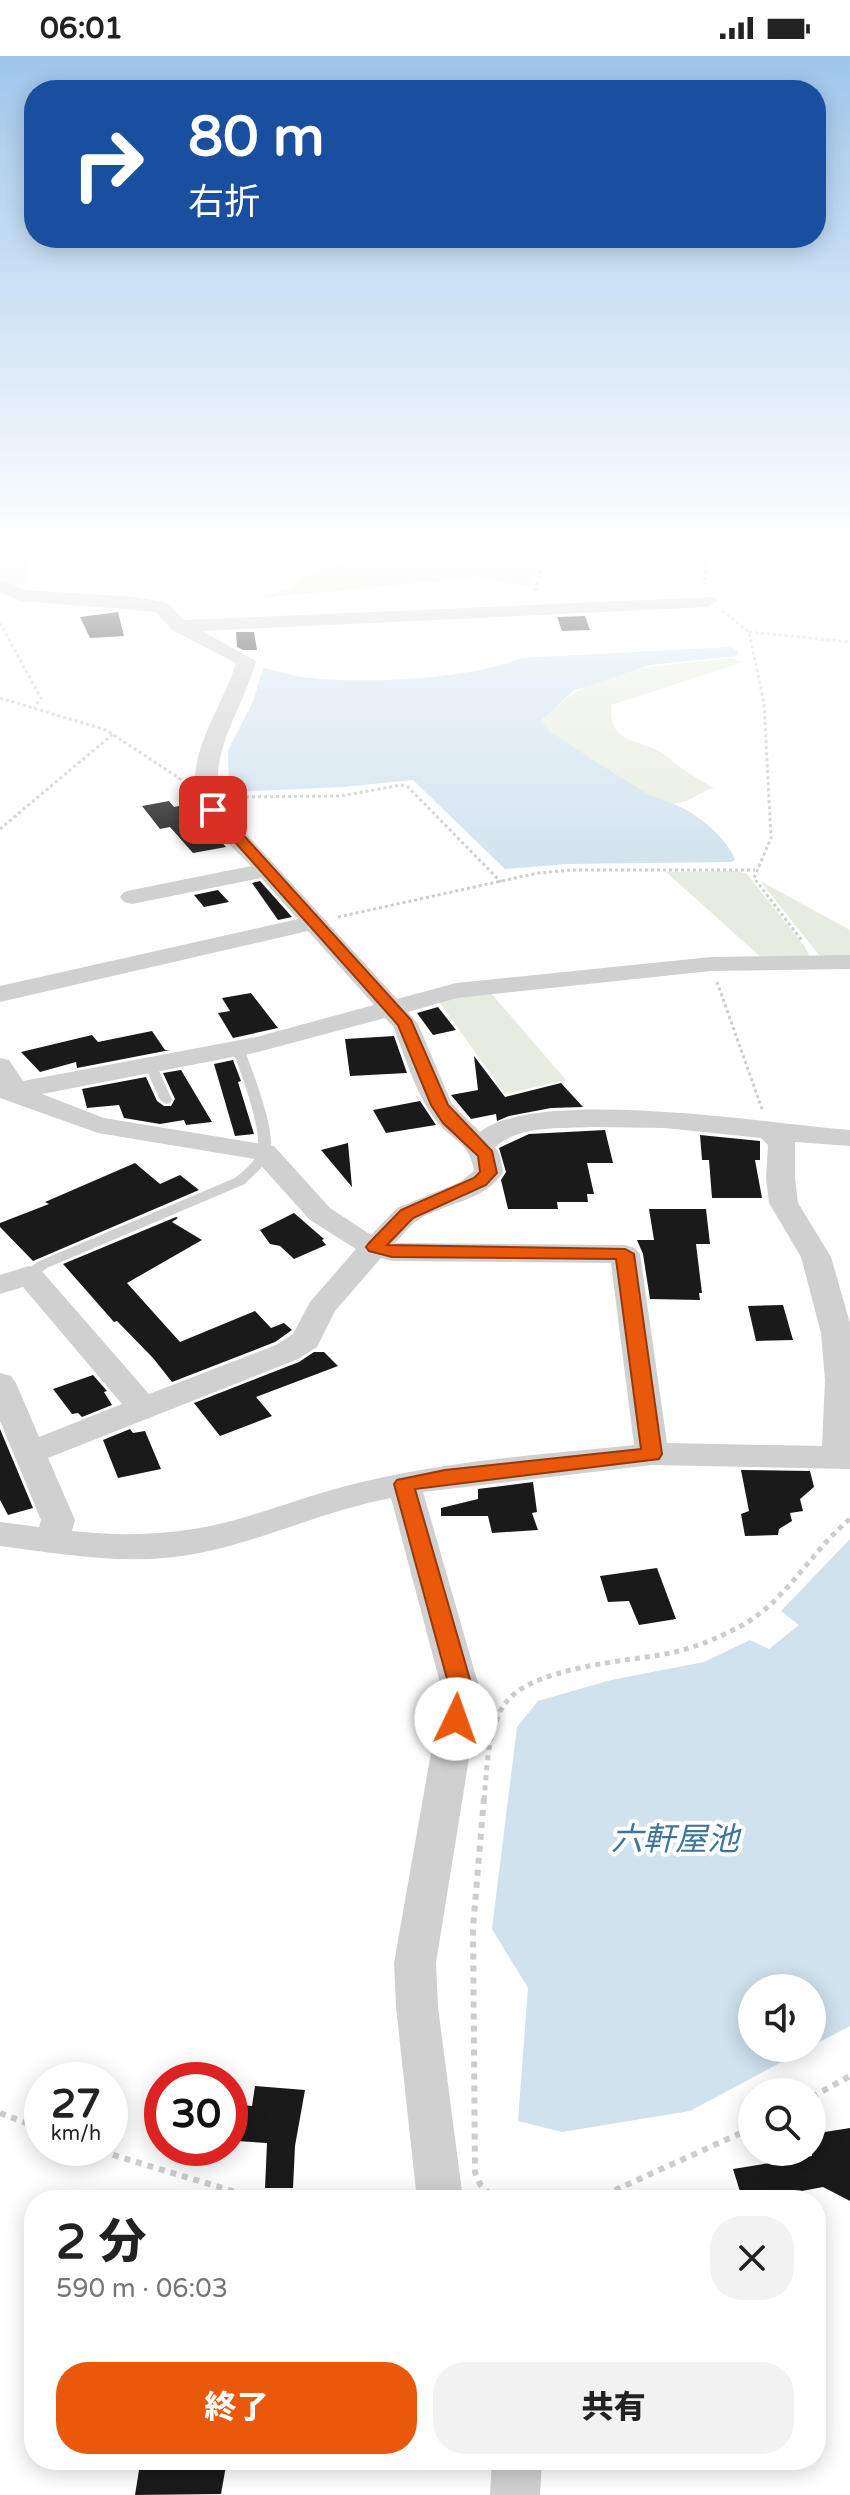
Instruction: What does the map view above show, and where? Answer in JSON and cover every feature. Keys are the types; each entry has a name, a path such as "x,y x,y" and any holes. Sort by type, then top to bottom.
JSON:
{"street":[{"path":"31,1452 287,1352 306,1340 321,1309 407,1214 470,1188 489,1173 486,1155 480,1146 449,1119 439,1105 405,1024 213,810 205,795 209,754 230,712 246,661 234,655"},
{"path":"132,897 269,869"},
{"path":"0,994 316,922"},
{"path":"5,1084 238,1048 295,1036 456,991 504,984 711,964 850,962"},
{"path":"5,1084 98,1125 264,1152 320,1214 358,1240 392,1252 625,1254 652,1454"},
{"path":"480,1146 495,1133 511,1126 586,1117 618,1117 772,1134 850,1138"},
{"path":"0,1534 107,1547 166,1546 233,1533 374,1490 445,1477 652,1454 844,1457 840,1343 815,1254 786,1209 782,1194 782,1143 772,1134"},
{"path":"0,1285 29,1275 142,1407"},
{"path":"0,1383 58,1520 52,1539"},
{"path":"404,1484 461,1690 415,1963 417,2007 439,2190"},
{"path":"515,2495 516,2470"}],"lane":[{"path":"29,1275 42,1265 240,1181 264,1152 263,1134 238,1048"},
{"path":"150,1064 166,1100"}],"path":[{"path":"17,655 41,698 34,707"},
{"path":"754,655 764,703 771,838 754,878 820,963"},
{"path":"0,698 113,734 205,795 341,796 401,785 408,787 501,882"},
{"path":"0,829 113,734"},
{"path":"316,922 572,870 755,870"},
{"path":"711,964 772,1134"},
{"path":"486,2190 475,2172 470,1946 476,1848 493,1733 502,1709 512,1696 542,1680 679,1651 742,1626 772,1603 850,1519"},
{"path":"826,2089 850,2076"},
{"path":"0,2113 24,2122"},
{"path":"615,2190 738,2134"},
{"path":"128,2159 229,2190"}],"shaded area":[{"path":"731,658 744,662 611,705 615,728 621,735 657,750 714,788 683,802 673,804 647,794 586,757 543,725 549,712 576,692 617,674"},
{"path":"737,871 747,874 805,947 809,955 807,958 764,960 666,872"},
{"path":"760,881 850,930 850,960 820,956"},
{"path":"490,992 566,1080 505,1094 437,999"}],"water":[{"path":"737,655 650,665 573,691 543,719 551,732 598,763 703,822 726,844 735,860 568,864 505,869 413,780 229,792 228,750 253,702 263,668 312,678 388,680 475,671 521,658"},
{"name":"六軒屋池","path":"850,1539 850,2026 826,2039 826,1974 738,1974 738,2062 782,2062 752,2078 738,2078 738,2085 690,2111 562,2132 518,2121 528,1988 492,1929 517,1727 538,1701 611,1680 704,1662 750,1640 769,1649 799,1625 781,1611"}],"building":[{"path":"169,801 174,807 189,804 226,847 193,853 170,827 160,829 142,806"},
{"path":"260,881 292,917 278,920 252,883"},
{"path":"218,890 229,902 204,907 194,895"},
{"path":"251,993 278,1028 233,1038 218,1013 230,1011 222,998"},
{"path":"438,1007 456,1030 433,1035 417,1013"},
{"path":"152,1031 165,1050 170,1050 77,1068 76,1062 40,1072 21,1052 92,1035 98,1042"},
{"path":"394,1036 407,1073 350,1076 345,1039"},
{"path":"474,1056 505,1097 561,1083 583,1107 551,1108 497,1121 496,1114 471,1119 451,1095 478,1090"},
{"path":"233,1060 254,1134 235,1136 214,1064"},
{"path":"181,1070 212,1122 186,1125 184,1120 160,1124 124,1118 119,1105 87,1108 82,1089 146,1077 157,1101 171,1106 175,1099 163,1073"},
{"path":"420,1101 436,1125 386,1133 373,1110"},
{"path":"605,1130 613,1163 587,1163 594,1194 587,1194 588,1202 557,1202 558,1209 508,1209 501,1180 506,1172 499,1148 529,1134"},
{"path":"700,1135 760,1141 760,1160 755,1160 762,1198 712,1198 709,1160 702,1160"},
{"path":"348,1143 352,1187 321,1150"},
{"path":"135,1163 160,1184 180,1175 199,1190 33,1261 0,1227 0,1223 49,1204 45,1202"},
{"path":"649,1209 706,1209 710,1244 696,1244 702,1293 699,1293 700,1300 650,1299 643,1254 637,1240 654,1240"},
{"path":"294,1213 324,1239 326,1245 294,1259 280,1246 270,1244 260,1230"},
{"path":"176,1217 172,1222 202,1240 127,1283 180,1342 255,1311 271,1328 284,1323 292,1330 275,1342 172,1382 63,1264"},
{"path":"783,1305 793,1340 756,1341 748,1306"},
{"path":"314,1352 324,1352 338,1366 256,1397 272,1416 220,1436 194,1403 299,1362"},
{"path":"93,1375 107,1391 104,1392 112,1405 82,1417 78,1413 72,1414 53,1389"},
{"path":"0,1429 33,1508 8,1515 0,1500"},
{"path":"130,1429 133,1433 145,1431 161,1469 118,1478 103,1440"},
{"path":"741,1470 810,1471 814,1487 800,1499 803,1511 790,1513 792,1521 779,1529 778,1535 745,1536 741,1514 749,1511"},
{"path":"533,1482 537,1512 532,1513 538,1530 492,1533 488,1516 441,1516 441,1508 478,1499 478,1489"},
{"path":"657,1568 676,1619 639,1625 629,1601 608,1602 600,1576"},
{"path":"255,2086 305,2090 295,2146 293,2188 265,2188 267,2143 248,2142 248,2106 252,2106"},
{"path":"850,2128 850,2201 823,2187 807,2190 740,2190 733,2169 751,2166 826,2166 826,2132"},
{"path":"139,2470 225,2470 221,2494 135,2495"}],"route":[{"path":"213,810 405,1024 439,1105 486,1155 489,1173 480,1181 407,1214 375,1247 392,1252 625,1254 652,1454 404,1484 461,1690 456,1719"}]}
